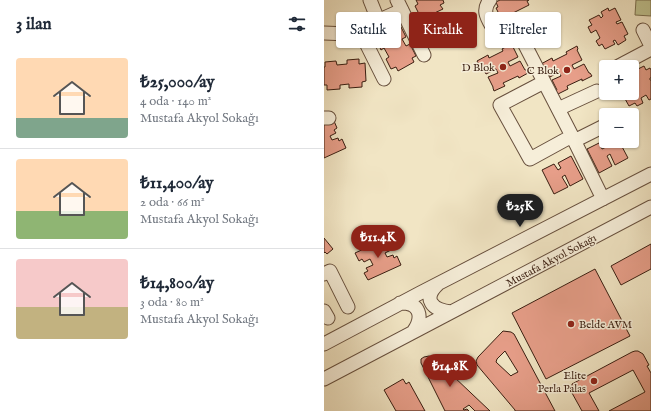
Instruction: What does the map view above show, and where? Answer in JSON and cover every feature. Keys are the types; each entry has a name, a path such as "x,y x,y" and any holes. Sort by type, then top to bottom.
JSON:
{"street":[{"path":"370,0 375,12"},
{"path":"486,12 490,0"},
{"path":"389,12 399,5 424,55"},
{"path":"630,60 651,48 643,30"},
{"path":"324,33 336,34"},
{"path":"368,48 384,79"},
{"path":"527,48 603,199"},
{"path":"544,82 500,104 530,159 573,138 599,128"},
{"path":"558,109 596,91"},
{"path":"324,344 400,303 651,174"},
{"name":"Mustafa Akyol Sokağı","path":"324,379 651,207"},
{"path":"324,274 330,271 348,307"},
{"path":"438,284 431,292 431,301 439,310 451,312"},
{"path":"400,303 411,304 417,309 419,321 413,332"}],"green space":[{"path":"636,0 651,0 651,16 635,15"}],"building":[{"path":"416,0 443,0 444,3 440,5 443,9 437,12 418,12 415,6 418,4"},
{"path":"500,0 529,0 527,1 529,5 515,12 498,12 496,2"},
{"path":"608,8 609,11 615,8 621,20 616,22 617,24 622,22 628,34 624,36 626,40 618,45 615,40 613,41 615,44 605,49 602,44 599,46 596,41 600,38 596,30 591,33 588,27 592,25 589,20 599,15 601,18 603,16 601,12"},
{"path":"401,27 406,37 402,39 406,46 409,44 409,48 412,48 416,56 412,58 414,62 398,71 396,67 391,69 386,59 389,57 384,48 401,48"},
{"name":"C Blok","path":"577,46 577,50 582,60 572,65 574,69 584,64 592,76 567,86 568,89 558,94 552,80 561,76 559,72 550,77 545,67 543,68 541,64 552,58 553,61 567,54 566,52"},
{"name":"D Blok","path":"514,48 518,57 508,62 510,66 520,61 528,73 519,78 518,76 503,83 505,86 494,91 488,77 498,73 496,69 486,74 481,64 479,65 477,61 488,55 489,58 503,51 502,49"},
{"path":"359,59 359,64 365,63 366,81 362,82 362,87 349,88 349,84 340,85 340,89 327,90 327,85 324,85 325,62 336,61 337,65 347,64 347,60"},
{"path":"644,66 646,70 650,68 651,70 651,99 649,100 646,95 641,98 643,103 637,106 635,103 629,106 626,100 639,100 639,68"},
{"path":"334,121 337,128 334,130 336,133 330,136 332,140 338,138 339,141 342,139 346,148 324,158 324,125"},
{"path":"599,143 599,148 623,148 628,158 615,165 610,154 607,156 612,166 599,173 587,149"},
{"path":"571,156 583,179 570,186 565,175 562,177 568,187 554,194 542,170 554,164 558,170 561,168 558,163"},
{"path":"324,238 333,249 327,254 325,252 324,253"},
{"path":"388,238 392,245 389,246 391,250 385,253 387,257 393,255 394,258 397,256 401,265 368,280 364,273 368,271 366,268 373,265 370,259 364,262 362,259 359,261 355,253"},
{"path":"651,244 651,269 621,285 611,266"},
{"name":"Belde AVM","path":"595,269 630,336 546,379 512,313"},
{"path":"503,331 514,334 555,411 515,411 477,365 476,361","holes":["505,351 518,372 511,376 496,362 497,359"]},
{"name":"Elite Perla Palas","path":"635,351 643,354 649,365 647,366 651,373 651,411 609,411 645,392 633,370 589,393 599,411 582,411 572,393 572,384"},
{"path":"429,356 433,357 490,411 475,411 469,405 463,409 467,409 469,411 445,411 421,363 421,359"},
{"path":"403,379 406,384 409,382 425,411 396,411 384,390"}],"place":[{"name":"D Blok","path":"503,67"},
{"name":"C Blok","path":"567,70"},
{"name":"Belde AVM","path":"571,324"},
{"name":"Elite Perla Palas","path":"594,381"}]}
